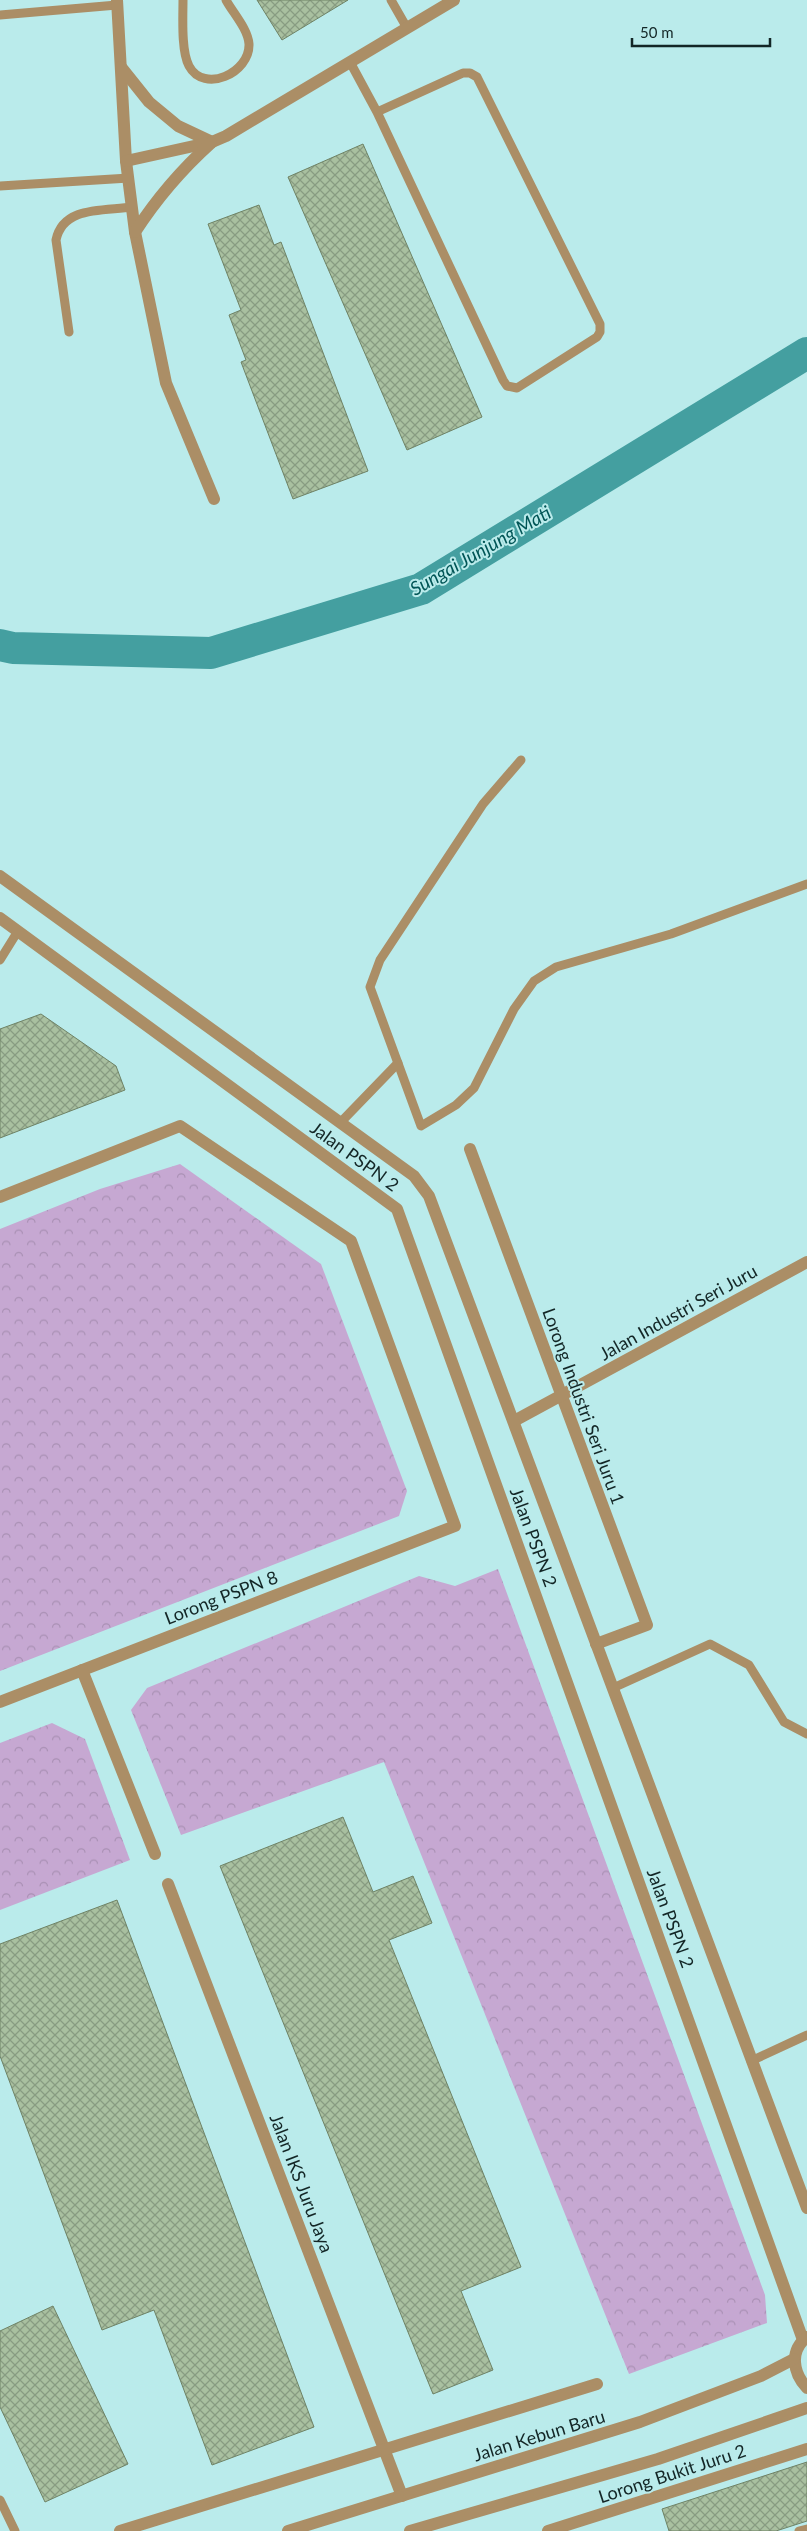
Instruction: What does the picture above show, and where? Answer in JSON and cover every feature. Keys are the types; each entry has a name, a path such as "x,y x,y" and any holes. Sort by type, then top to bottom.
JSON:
{"street":[{"path":"126,161 212,142 226,136 454,0"},
{"path":"117,3 126,161 135,232 166,383 214,499"},
{"path":"121,67 149,102 163,114 178,126 212,142"},
{"path":"135,232 157,199 182,169 212,142"},
{"name":"Jalan PSPN 2","path":"0,876 414,1176 429,1196 807,2208"},
{"name":"Jalan PSPN 2","path":"0,918 397,1209 805,2338"},
{"name":"Lorong PSPN 8","path":"0,1197 180,1126 351,1242 455,1526 0,1702"},
{"name":"Lorong Industri Seri Juru 1","path":"470,1149 646,1625 596,1644"},
{"name":"Jalan Industri Seri Juru","path":"514,1421 807,1262"},
{"path":"82,1670 156,1854"},
{"name":"Jalan IKS Juru Jaya","path":"168,1884 386,2449 402,2496"},
{"path":"805,2338 797,2349 794,2359 800,2380 807,2388"},
{"name":"Jalan Kebun Baru","path":"288,2531 640,2422 761,2376 794,2359"},
{"path":"120,2531 598,2384"},
{"path":"410,2531 658,2459 807,2408"},
{"name":"Lorong Bukit Juru 2","path":"548,2531 807,2449"}],"lane":[{"path":"182,0 185,54 188,65 195,74 206,80 218,79 238,69 247,57 249,43 244,30 226,0"},
{"path":"391,0 408,28"},
{"path":"0,15 117,3"},
{"path":"350,62 377,112 507,386 517,388 597,337 600,332 600,324 477,77 470,73 463,74 377,112"},
{"path":"0,186 128,178"},
{"path":"69,332 56,240 59,227 67,219 77,214 132,207"},
{"path":"521,760 483,804 380,960 370,987 420,1126 456,1105 474,1088 514,1009 534,981 556,967 671,934 807,884"},
{"path":"0,960 18,931"},
{"path":"340,1123 398,1063"},
{"path":"613,1688 710,1644 749,1665 784,1722 807,1734"},
{"path":"751,2061 807,2035"},
{"path":"0,2500 15,2531"},
{"path":"799,2531 807,2528"}],"green space":[{"path":"180,1164 321,1264 407,1491 399,1516 0,1671 0,1229 100,1189"},
{"path":"498,1569 765,2295 767,2323 629,2374 384,1762 181,1835 131,1710 147,1688 419,1576 455,1586"},
{"path":"52,1723 85,1739 130,1860 0,1910 0,1743"}],"building":[{"path":"257,0 348,0 282,40"},
{"path":"363,144 482,417 407,450 288,177"},
{"path":"259,205 274,245 281,242 368,471 293,499 241,362 246,360 229,315 241,310 208,224"},
{"path":"41,1014 116,1066 125,1090 0,1138 0,1029"},
{"path":"343,1817 373,1892 413,1876 432,1923 389,1940 521,2267 461,2291 493,2370 433,2394 220,1866"},
{"path":"117,1900 314,2427 212,2465 154,2310 102,2330 0,2056 0,1944"},
{"path":"53,2306 128,2464 45,2502 0,2407 0,2331"},
{"path":"807,2462 807,2521 776,2531 669,2531 662,2509"}],"waterway":[{"name":"Sungai Junjung Mati","path":"0,645 13,648 211,653 421,589 807,353"}]}
